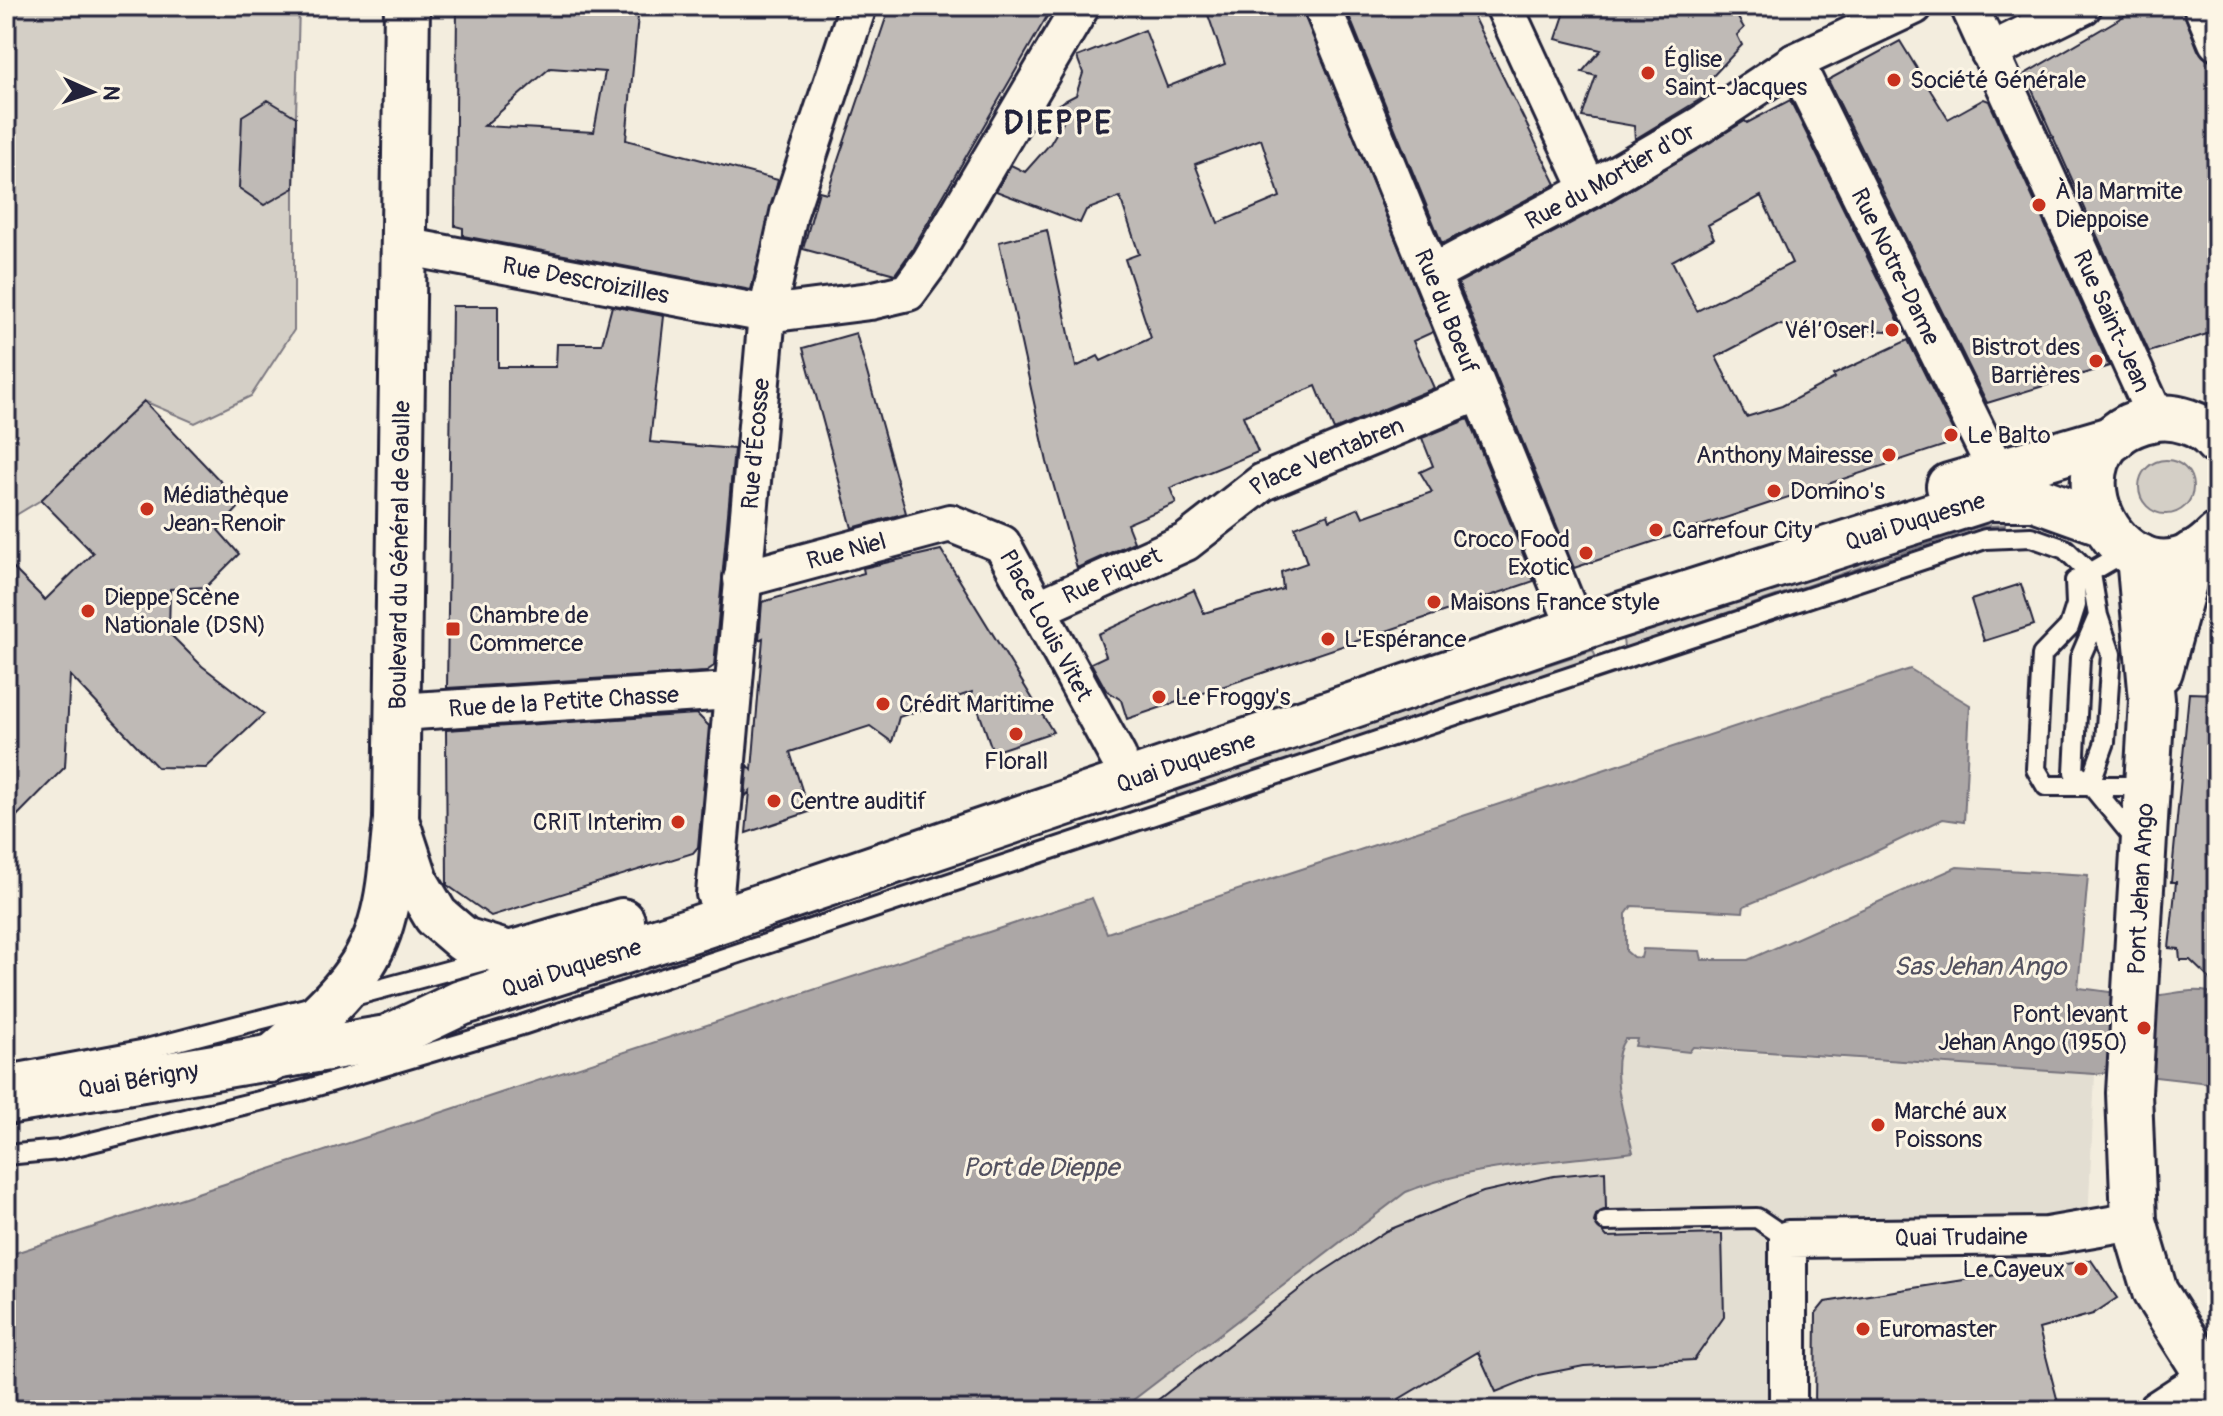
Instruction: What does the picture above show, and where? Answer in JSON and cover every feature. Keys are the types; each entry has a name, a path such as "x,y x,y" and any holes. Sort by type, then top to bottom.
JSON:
{"main road":[{"name":"Boulevard du Général de Gaulle","path":"270,1060 335,1001 357,971 381,926 396,820 407,6"},
{"name":"Quai Duquesne","path":"396,820 417,884 436,916 464,940 509,954 715,894 1118,757 1571,616 1996,470 2114,438 2140,421 2156,418"},
{"path":"2156,418 2176,418 2195,425 2217,442"},
{"name":"Pont Jehan Ango","path":"2114,438 2101,456 2094,478 2094,501 2123,543 2152,700 2129,1093 2134,1221 2155,1292 2212,1383"},
{"name":"Quai Duquesne","path":"270,1060 387,1038 461,1003 726,919 1598,622 1988,498 2034,498 2123,543 2175,560 2205,545"},
{"name":"Pont Jehan Ango","path":"2152,700 2205,545"},
{"name":"Quai Bérigny","path":"6,1102 270,1060"}],"street":[{"name":"Rue d'Écosse","path":"715,894 767,314 789,213 858,6"},
{"name":"Rue Descroizilles","path":"403,246 767,314 870,301 908,292 930,262 1081,6"},
{"name":"Rue du Boeuf","path":"1322,6 1571,616"},
{"path":"1504,6 1589,190"},
{"name":"Rue du Mortier d'Or","path":"1431,274 1589,190 1702,124 1795,62 1914,6"},
{"name":"Rue Saint-Jean","path":"1969,6 2156,418"},
{"path":"1989,52 2083,6"},
{"path":"2202,6 2217,42"},
{"name":"Rue Notre-Dame","path":"1795,62 1996,470"},
{"name":"Place Ventabren","path":"1186,542 1263,482 1479,392"},
{"name":"Rue Niel","path":"742,579 950,523"},
{"name":"Place Louis Vitet","path":"950,523 1002,544 1118,757"},
{"name":"Rue Piquet","path":"1037,609 1186,542"},
{"name":"Rue de la Petite Chasse","path":"398,712 731,691"},
{"name":"Quai Trudaine","path":"1788,1239 2047,1236 2134,1221"},
{"path":"1788,1239 1788,1410"},
{"path":"2156,1410 2212,1383"}],"lane":[{"path":"6,1155 59,1150 304,1090 522,1025 1985,539 2031,537 2065,549 2091,574 2098,616 2111,654 2105,742 2090,784"},
{"path":"2123,543 2091,574 2075,581 2076,605 2069,627 2042,655 2036,769 2046,786 2147,786"},
{"path":"2098,616 2080,658 2074,772 2090,784 2143,849"},
{"path":"6,1075 146,1049 509,954"},
{"path":"1606,1221 1757,1218 1788,1239"}],"shaded area":[{"path":"6,6 299,6 294,330 251,396 195,423 144,401 41,500 6,521"},
{"path":"2166,460 2185,468 2193,487 2185,506 2166,514 2147,506 2139,487 2147,468"},
{"path":"2004,515 2005,525 1978,527 1624,648 1623,639 1977,520"},
{"path":"1593,650 1596,658 1178,797 1175,789"},
{"path":"1625,1039 1637,1039 1635,1046 2095,1074 2087,1242 1783,1250 1782,1410 1120,1410 1406,1192 1432,1182 1499,1169 1633,1152 1617,1083 1619,1046"}],"water":[{"name":"Port de Dieppe","path":"1910,669 1970,705 1964,822 1943,819 1860,859 1744,906 1743,912 1632,906 1626,914 1626,951 1633,957 1641,958 1643,949 1700,951 1702,960 1748,960 1957,867 2088,875 2078,988 2141,995 2197,991 2217,996 2217,1084 2111,1072 2095,1074 1693,1047 1689,1052 1635,1046 1637,1039 1625,1039 1617,1064 1617,1079 1633,1152 1460,1175 1406,1192 1120,1410 6,1410 6,1256 1092,898 1107,933"}],"building":[{"path":"457,6 639,6 626,140 778,180 751,290 463,236 463,228 455,226","holes":["550,68 605,72 594,132 484,126"]},
{"path":"890,6 1053,6 912,250 895,274 803,249 819,191 827,193"},
{"path":"1205,6 1301,6 1433,332 1413,341 1434,388 1334,430 1316,386 1243,416 1258,452 1170,488 1176,503 1127,524 1134,542 1077,568 1047,462 999,242 1047,230 1076,367 1098,356 1101,361 1151,338 1125,259 1139,254 1120,197 1086,210 1080,223 996,191 1011,165 1025,172 1050,144 1064,120 1057,105 1076,95 1083,73 1077,57 1145,30 1167,87 1225,64","holes":["1261,139 1280,197 1218,223 1195,164"]},
{"path":"1345,6 1468,6 1556,184 1442,244"},
{"name":"Église Saint-Jacques","path":"1567,6 1731,6 1744,28 1737,35 1742,45 1711,78 1719,88 1635,139 1634,126 1582,117 1596,76 1582,72 1601,50 1556,39"},
{"path":"2141,6 2181,6 2198,50 2213,62 2217,73 2217,331 2149,352 2025,74"},
{"path":"1900,41 1948,119 1984,99 1989,101 2109,366 1987,403 1828,80"},
{"path":"268,100 296,117 294,188 264,205 239,188 242,116"},
{"path":"1790,100 1904,332 1777,325 1716,357 1746,417 1782,406 1835,378 1833,375 1908,340 1958,441 1574,568 1458,283 1600,208 1745,121 1747,123","holes":["1761,196 1792,263 1697,311 1672,261 1714,238 1708,225"]},
{"path":"452,306 498,306 498,367 556,367 557,344 602,344 612,306 664,316 650,442 734,449 714,666 705,672 447,688"},
{"path":"856,333 906,513 852,528 803,348"},
{"name":"Dieppe Scène Nationale (DSN)","path":"144,401 242,504 218,530 239,554 206,587 170,589 169,633 202,666 264,714 206,768 157,767 70,675 65,767 6,827 6,561 45,600 93,553 41,500"},
{"path":"1468,419 1534,581 1127,719 1121,700 1106,690 1091,663 1106,656 1098,634 1194,590 1204,613 1283,589 1281,572 1307,563 1295,527 1328,514 1330,520 1359,508 1363,517 1432,492 1420,472 1433,466 1422,438"},
{"path":"941,550 1053,732 993,752 972,692 899,717 892,742 870,726 790,752 809,812 746,833 750,791 745,797 748,765 752,770 763,638 759,640 762,602 864,573 863,568"},
{"path":"2021,584 2034,625 1984,641 1971,600"},
{"path":"2189,693 2217,694 2217,986 2190,960 2180,960 2179,949 2169,948 2176,882 2171,882"},
{"path":"697,714 709,726 698,847 693,853 491,916 447,885 446,730"},
{"path":"1605,1171 1606,1209 1596,1215 1594,1222 1607,1237 1722,1234 1724,1317 1694,1360 1584,1366 1538,1375 1496,1392 1478,1352 1399,1399 1408,1410 1145,1410 1318,1275 1386,1231 1483,1192 1554,1176"},
{"path":"2091,1260 2117,1298 2093,1314 2039,1329 2060,1410 1815,1410 1816,1313 1825,1302"}],"place":[{"name":"Église Saint-Jacques","path":"1648,73"},
{"name":"Société Générale","path":"1894,80"},
{"name":"À la Marmite Dieppoise","path":"2039,205"},
{"name":"Vél’Oser!","path":"1892,330"},
{"name":"Bistrot des Barrières","path":"2096,361"},
{"name":"Le Balto","path":"1951,435"},
{"name":"Anthony Mairesse","path":"1889,455"},
{"name":"Domino's","path":"1774,491"},
{"name":"Médiathèque Jean-Renoir","path":"147,509"},
{"name":"Carrefour City","path":"1656,530"},
{"name":"Croco Food Exotic","path":"1586,553"},
{"name":"Maisons France style","path":"1434,602"},
{"name":"Dieppe Scène Nationale (DSN)","path":"88,611"},
{"name":"Chambre de Commerce","path":"453,629"},
{"name":"L'Espérance","path":"1328,639"},
{"name":"Le Froggy's","path":"1159,697"},
{"name":"Crédit Maritime","path":"883,704"},
{"name":"Florall","path":"1016,734"},
{"name":"Centre auditif","path":"774,801"},
{"name":"CRIT Interim","path":"678,822"},
{"name":"Pont levant Jehan Ango (1950)","path":"2144,1028"},
{"name":"Marché aux Poissons","path":"1878,1125"},
{"name":"Le Cayeux","path":"2081,1269"},
{"name":"Euromaster","path":"1863,1329"}],"district":[{"name":"DIEPPE","path":"1058,124"}],"water label":[{"name":"Sas Jehan Ango","path":"1980,967"}]}
